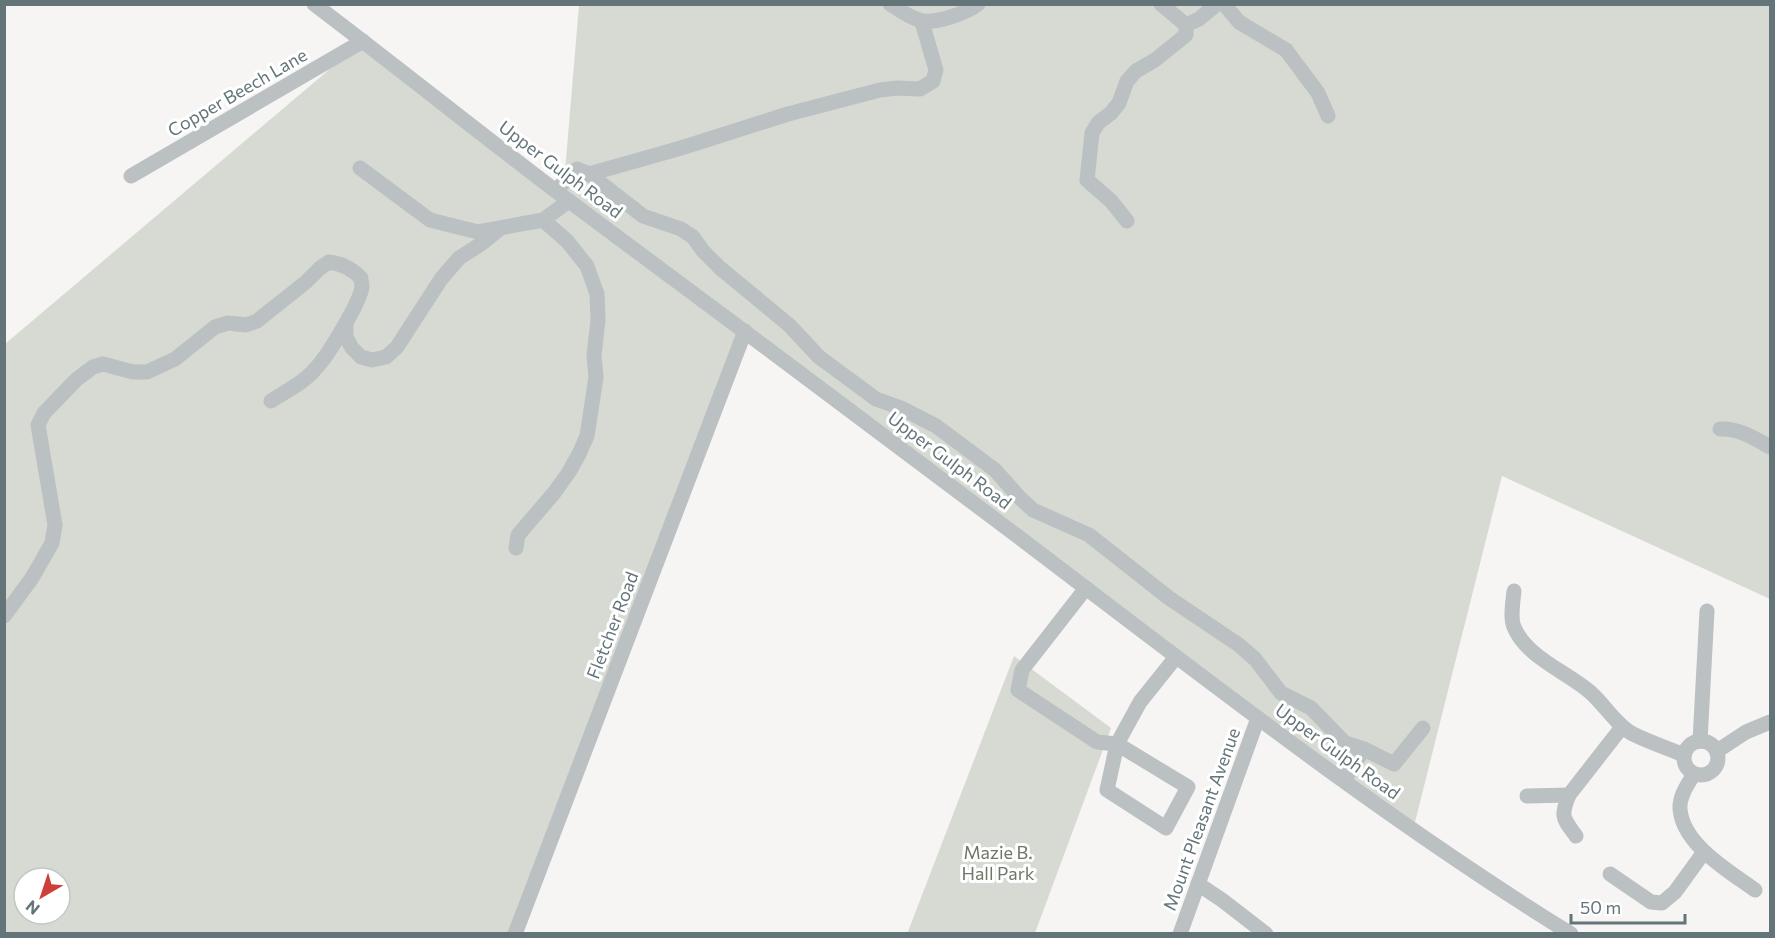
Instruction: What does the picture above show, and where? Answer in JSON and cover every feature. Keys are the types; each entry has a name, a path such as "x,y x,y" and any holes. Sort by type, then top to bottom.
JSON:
{"street":[{"name":"Upper Gulph Road","path":"314,4 570,201 1258,718 1472,870 1568,933"},
{"path":"890,4 922,22 940,20 969,11 978,4"},
{"path":"1127,221 1111,201 1087,180 1092,133 1098,123 1119,103 1131,76 1155,60 1186,34 1186,25 1161,4"},
{"path":"1186,25 1199,19 1217,4"},
{"path":"1224,4 1239,22 1286,51 1318,93 1328,116"},
{"path":"589,174 788,114 880,90 897,87 920,89 933,81 936,70 922,22"},
{"name":"Copper Beech Lane","path":"131,176 363,41"},
{"path":"360,168 430,220 478,232 543,220 570,201"},
{"path":"556,190 577,169 589,174 643,216 681,229 693,237 720,268 789,325 819,357 876,399 901,408 936,426 995,470 1034,510 1067,524 1097,541 1169,597 1239,645 1255,659 1281,693 1311,708 1345,743 1364,749 1394,764 1424,728"},
{"path":"516,548 518,535 554,493 579,454 586,436 596,377 594,356 598,320 597,294 586,266 567,241 543,220"},
{"path":"346,323 346,338 361,357 372,360 386,357 397,347 441,279 459,258 501,228"},
{"path":"4,616 32,578 52,543 55,525 38,425 44,413 77,379 93,367 103,364 133,372 147,372 175,359 216,327 228,323 246,325 257,321 329,262 342,264 354,270 361,278 362,287 346,323 317,368 271,401"},
{"name":"Fletcher Road","path":"514,933 745,331"},
{"path":"1720,429 1739,431 1770,447"},
{"path":"1086,588 1022,670 1018,690 1097,742 1117,744 1188,787 1166,828 1107,790 1117,744 1140,702 1176,657"},
{"path":"1514,591 1513,625 1520,639 1531,650 1588,691 1622,727 1684,755"},
{"path":"1700,741 1707,611"},
{"name":"Mount Pleasant Avenue","path":"1180,933 1258,718"},
{"path":"1717,752 1746,732 1770,722"},
{"path":"1576,836 1564,819 1564,807 1569,795 1622,727"},
{"path":"1700,741 1714,746 1717,752 1718,760 1714,770 1709,774 1700,776 1694,774 1687,768 1684,761 1684,755 1690,744 1700,741"},
{"path":"1344,780 1364,749"},
{"path":"1694,774 1684,791 1680,808 1687,830 1704,852 1755,890"},
{"path":"1527,796 1569,795"},
{"path":"1610,874 1651,902 1662,903 1675,892 1704,852"},
{"path":"1198,884 1266,933"}],"green space":[{"path":"579,5 1770,5 1770,599 1502,476 1413,830 745,331 515,933 5,933 5,344 363,41 563,195"},
{"name":"Mazie B. Hall Park","path":"1014,656 1111,728 1035,933 907,934"}]}
